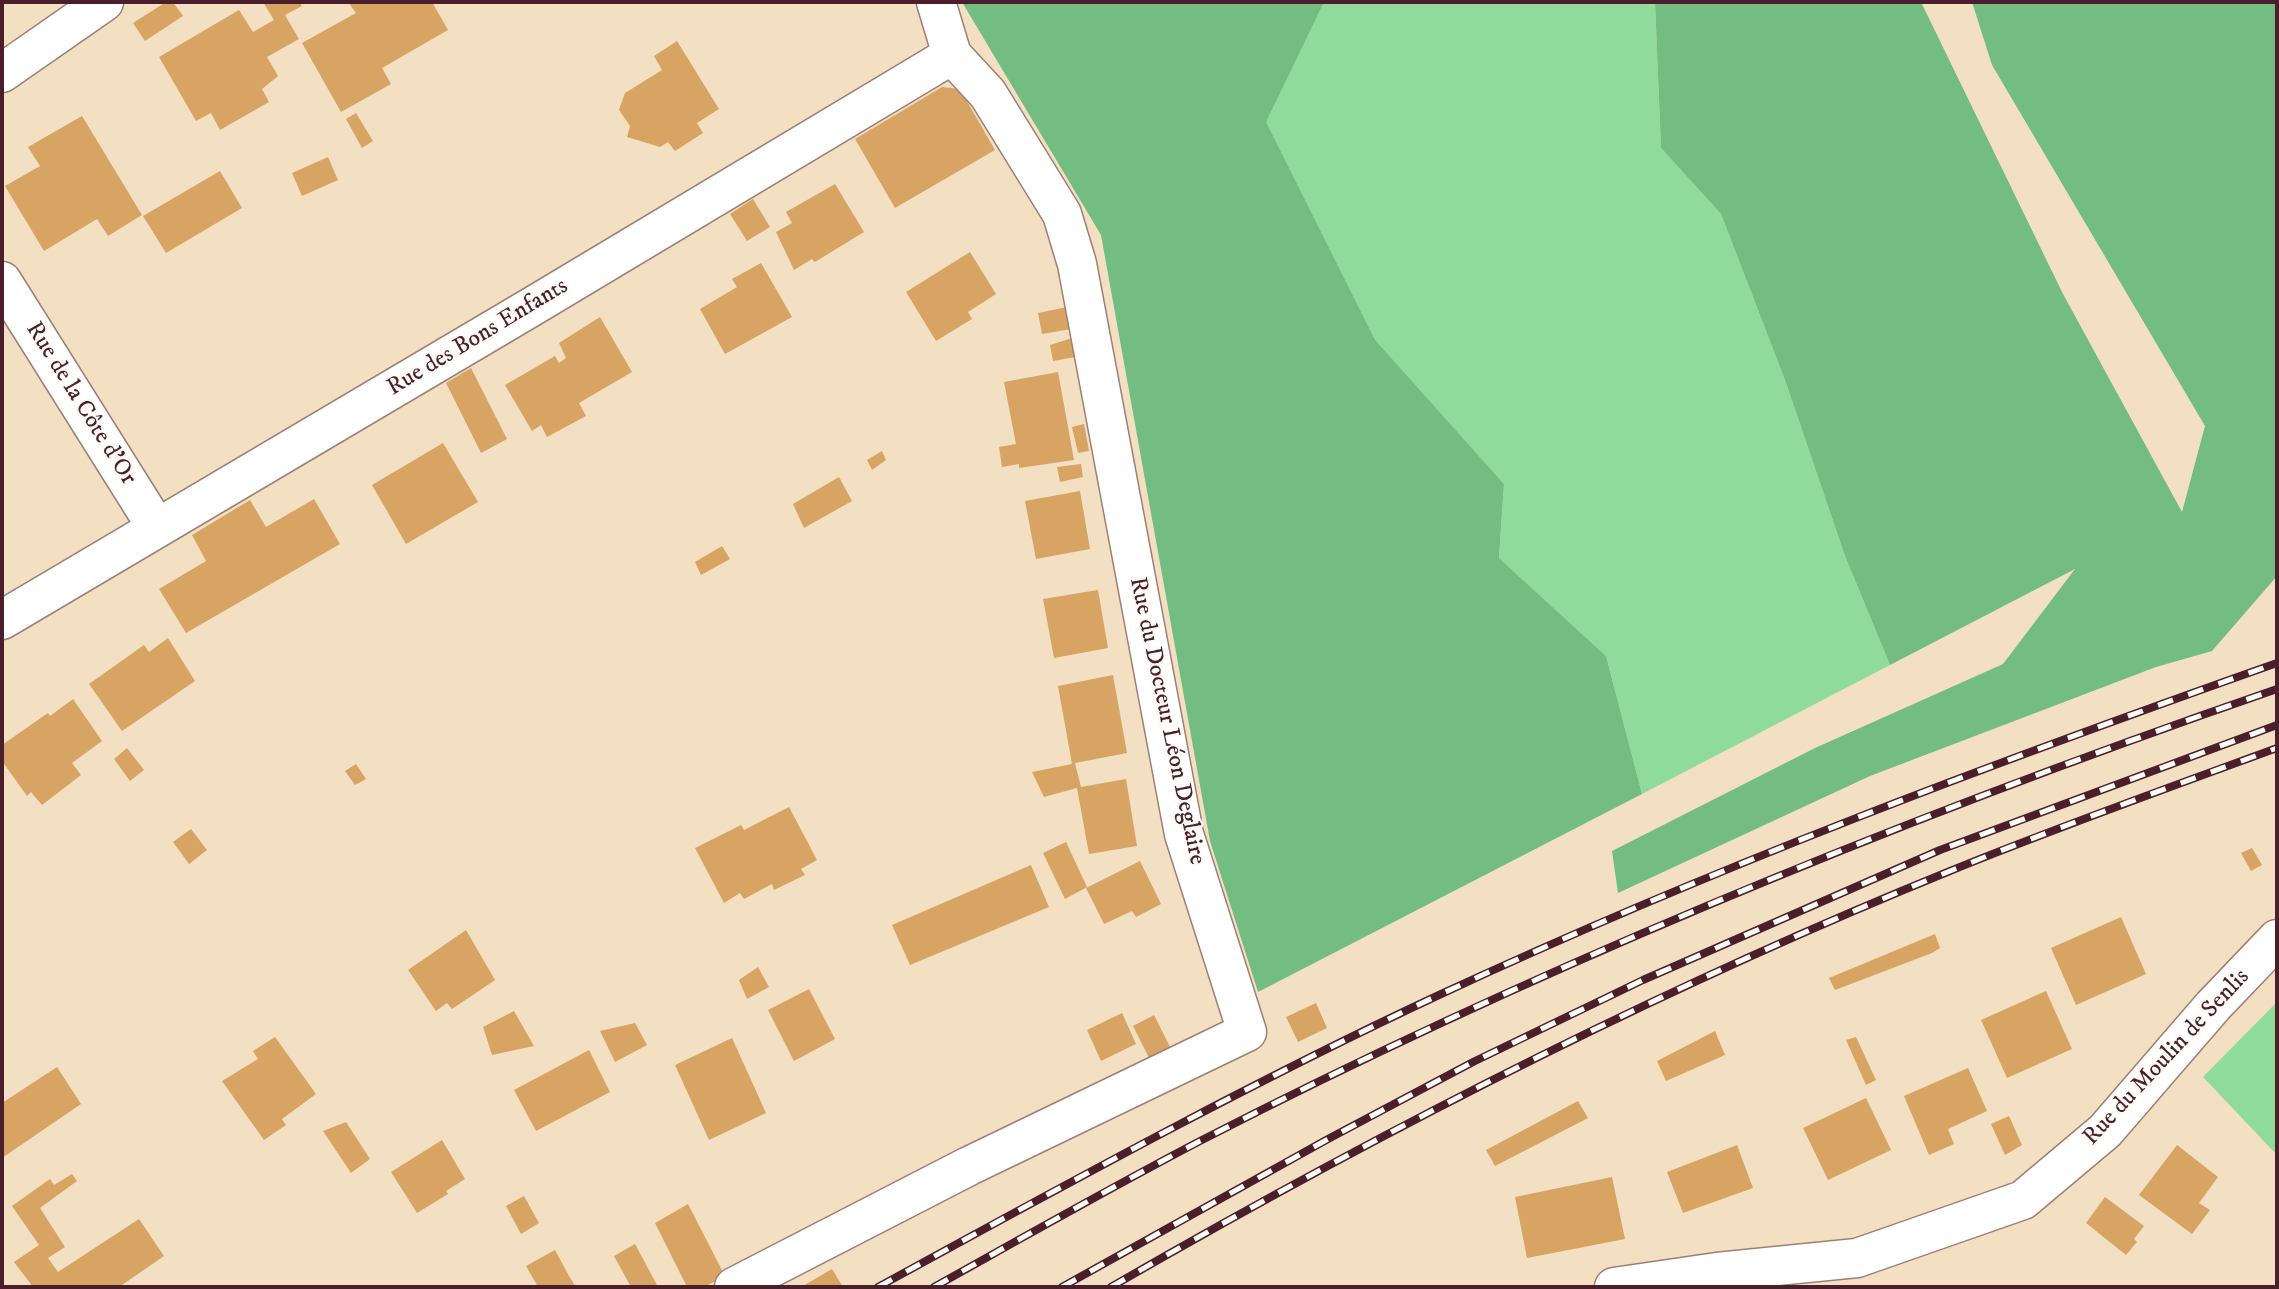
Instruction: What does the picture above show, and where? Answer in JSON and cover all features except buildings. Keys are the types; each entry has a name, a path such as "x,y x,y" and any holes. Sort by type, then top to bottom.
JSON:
{"street":[{"path":"2,73 104,2"},
{"name":"Rue du Docteur Léon Deglaire","path":"734,1287 969,1166 1247,1031 1184,834 1077,264 1062,214 988,94 952,55 936,2"},
{"name":"Rue des Bons Enfants","path":"2,620 952,55"},
{"name":"Rue de la Côte d'Or","path":"2,281 158,527"},
{"name":"Rue du Moulin de Senlis","path":"1614,1287 1717,1272 1857,1258 2024,1200 2105,1131 2213,1006 2277,939"}],"green space":[{"path":"962,2 1324,2 1266,122 1375,340 1504,484 1499,558 1606,656 1642,794 1258,992 1210,841 1101,235"},
{"path":"1324,2 1655,2 1661,148 1721,214 1785,380 1845,556 1890,665 1642,794 1606,656 1499,558 1504,484 1375,341 1265,121"},
{"path":"1655,2 1921,2 2063,294 2182,512 2205,426 1992,65 1972,2 2277,2 2277,576 2212,651 2156,667 1870,776 1618,893 1612,851 1815,748 2003,664 2075,569 1890,665 1845,556 1785,380 1721,214 1661,148"},
{"path":"2277,1002 2277,1155 2203,1077"}],"railway":[{"path":"878,1287 1226,1100 1368,1029 1542,948 1854,819 2277,663"},
{"path":"934,1287 1200,1141 1462,1013 1596,953 1730,896 2002,788 2277,689"},
{"path":"1062,1287 1473,1062 1643,980 1940,850 2277,725"},
{"path":"1111,1287 1419,1118 1523,1064 1735,963 1991,855 2277,748"}]}
